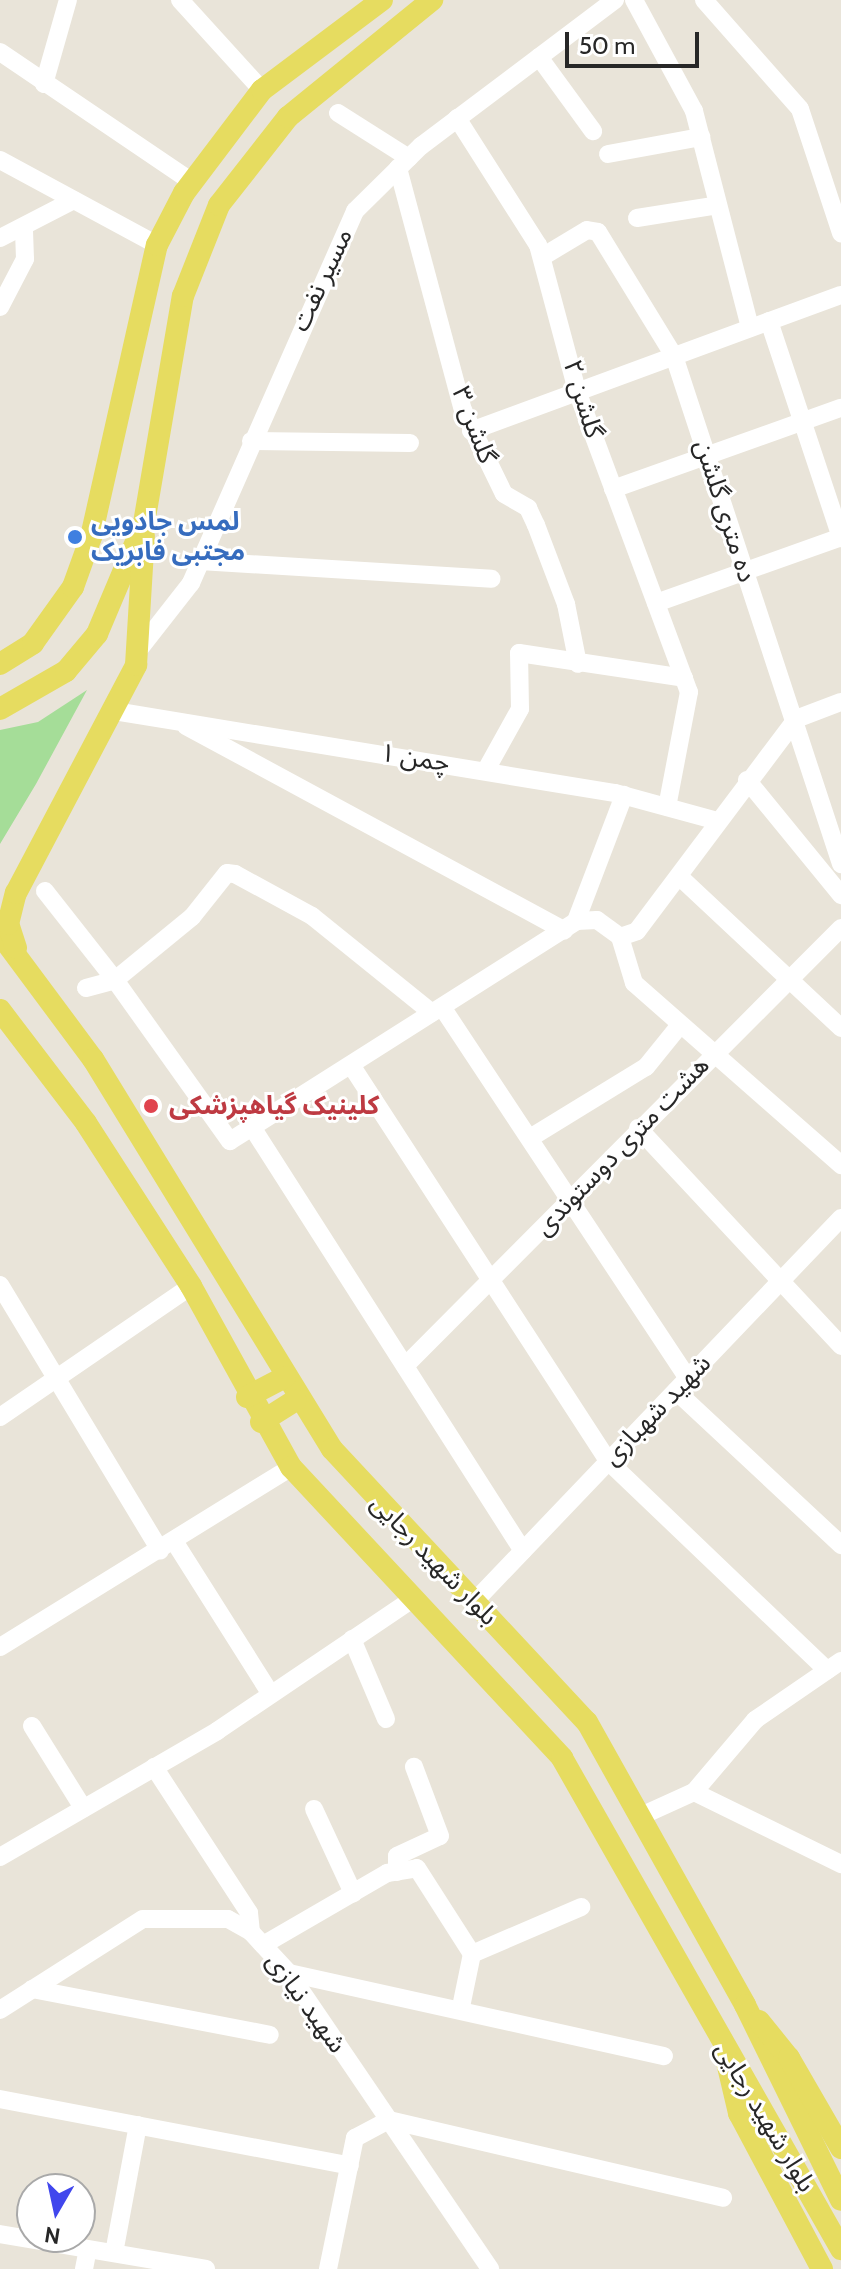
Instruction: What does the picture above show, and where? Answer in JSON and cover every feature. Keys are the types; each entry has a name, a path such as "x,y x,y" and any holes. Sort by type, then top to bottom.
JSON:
{"main road":[{"path":"0,664 33,643 73,587 91,537 157,245 192,182 262,90 382,0"},
{"path":"29,974 12,939 11,909 114,711 141,647 144,523 174,339 197,254 219,205 288,117 432,0"},
{"path":"262,90 288,117"},
{"path":"0,709 66,671 87,649 144,523"},
{"name":"بلوار شهید رجایی","path":"0,934 93,1059 245,1297 296,1400 375,1500 587,1722 745,2005 841,2200"},
{"name":"بلوار شهید رجایی","path":"0,1010 86,1123 191,1286 247,1397 291,1467 562,1758 841,2249"},
{"path":"247,1397 285,1377"},
{"path":"261,1422 296,1400"},
{"path":"745,2005 789,2058 841,2148"},
{"path":"723,2045 739,2113 822,2269"}],"street":[{"path":"44,84 68,0"},
{"path":"180,0 262,90"},
{"name":"مسیر نفت","path":"141,647 179,604 355,211 403,163 457,118 615,0"},
{"path":"634,0 701,137 750,328"},
{"path":"704,0 800,109 841,233"},
{"path":"0,52 192,182"},
{"path":"539,57 593,131"},
{"path":"338,113 403,163"},
{"name":"گلشن ۲","path":"457,118 542,257 577,391 686,685"},
{"path":"608,154 701,137"},
{"path":"0,160 157,245"},
{"name":"گلشن ۳","path":"403,163 471,431 504,494 528,508 536,525 566,604 578,664"},
{"path":"0,238 74,200"},
{"path":"637,218 718,205"},
{"path":"0,307 25,259 24,227"},
{"name":"ده متری گلشن","path":"542,257 587,230 598,232 674,356 796,719 841,864"},
{"path":"471,431 841,295"},
{"path":"656,603 841,538 769,321"},
{"path":"613,489 841,408"},
{"path":"251,441 410,443"},
{"path":"200,561 491,579"},
{"path":"486,770 520,709 519,653 686,685 667,807"},
{"path":"620,937 637,931 682,879 714,820 796,719 841,702"},
{"name":"چمن ۱","path":"114,711 624,795 714,820"},
{"path":"182,723 570,926"},
{"path":"747,780 841,895"},
{"path":"570,926 624,795"},
{"path":"86,988 115,980 192,917 227,873 235,874 312,916 437,1010 530,1138 572,1202 682,1384 841,1545"},
{"path":"682,879 841,1028"},
{"path":"45,891 115,980 230,1141 570,926 597,920 620,937 634,983 841,1165"},
{"name":"هشت متری دوستوندی","path":"405,1366 490,1278 572,1202 638,1128 712,1053 841,928"},
{"path":"530,1138 646,1067 680,1025"},
{"path":"351,1065 608,1461 834,1666 755,1720 694,1792 641,1816"},
{"path":"252,1127 523,1551"},
{"path":"638,1128 779,1283 841,1346"},
{"name":"شهید شهبازی","path":"474,1602 841,1218"},
{"path":"0,1285 167,1546 269,1691"},
{"path":"0,1417 191,1286"},
{"path":"0,1647 291,1467"},
{"path":"0,1857 154,1767 414,1598"},
{"path":"352,1639 386,1719"},
{"path":"32,1726 83,1808"},
{"path":"154,1767 249,1913 257,1938 397,1872 417,1868 472,1954 461,2007"},
{"path":"397,1872 397,1856 440,1836 414,1767"},
{"path":"694,1792 841,1864"},
{"path":"314,1809 353,1893"},
{"path":"472,1954 581,1907"},
{"name":"شهید نیازی","path":"0,2010 143,1919 228,1919 257,1938 289,1973 490,2269"},
{"path":"289,1973 461,2007 664,2056"},
{"path":"32,1989 270,2035"},
{"path":"0,2099 350,2166"},
{"path":"328,2269 355,2138 389,2120 723,2198"},
{"path":"114,2253 138,2125"},
{"path":"96,2250 206,2269"}],"green space":[{"path":"87,690 0,844 0,730 38,722"}],"place":[{"name":"لمس جادویی مجتبی فابریک","path":"75,537"},
{"name":"کلینیک گیاهپزشکی","path":"151,1106"}]}
